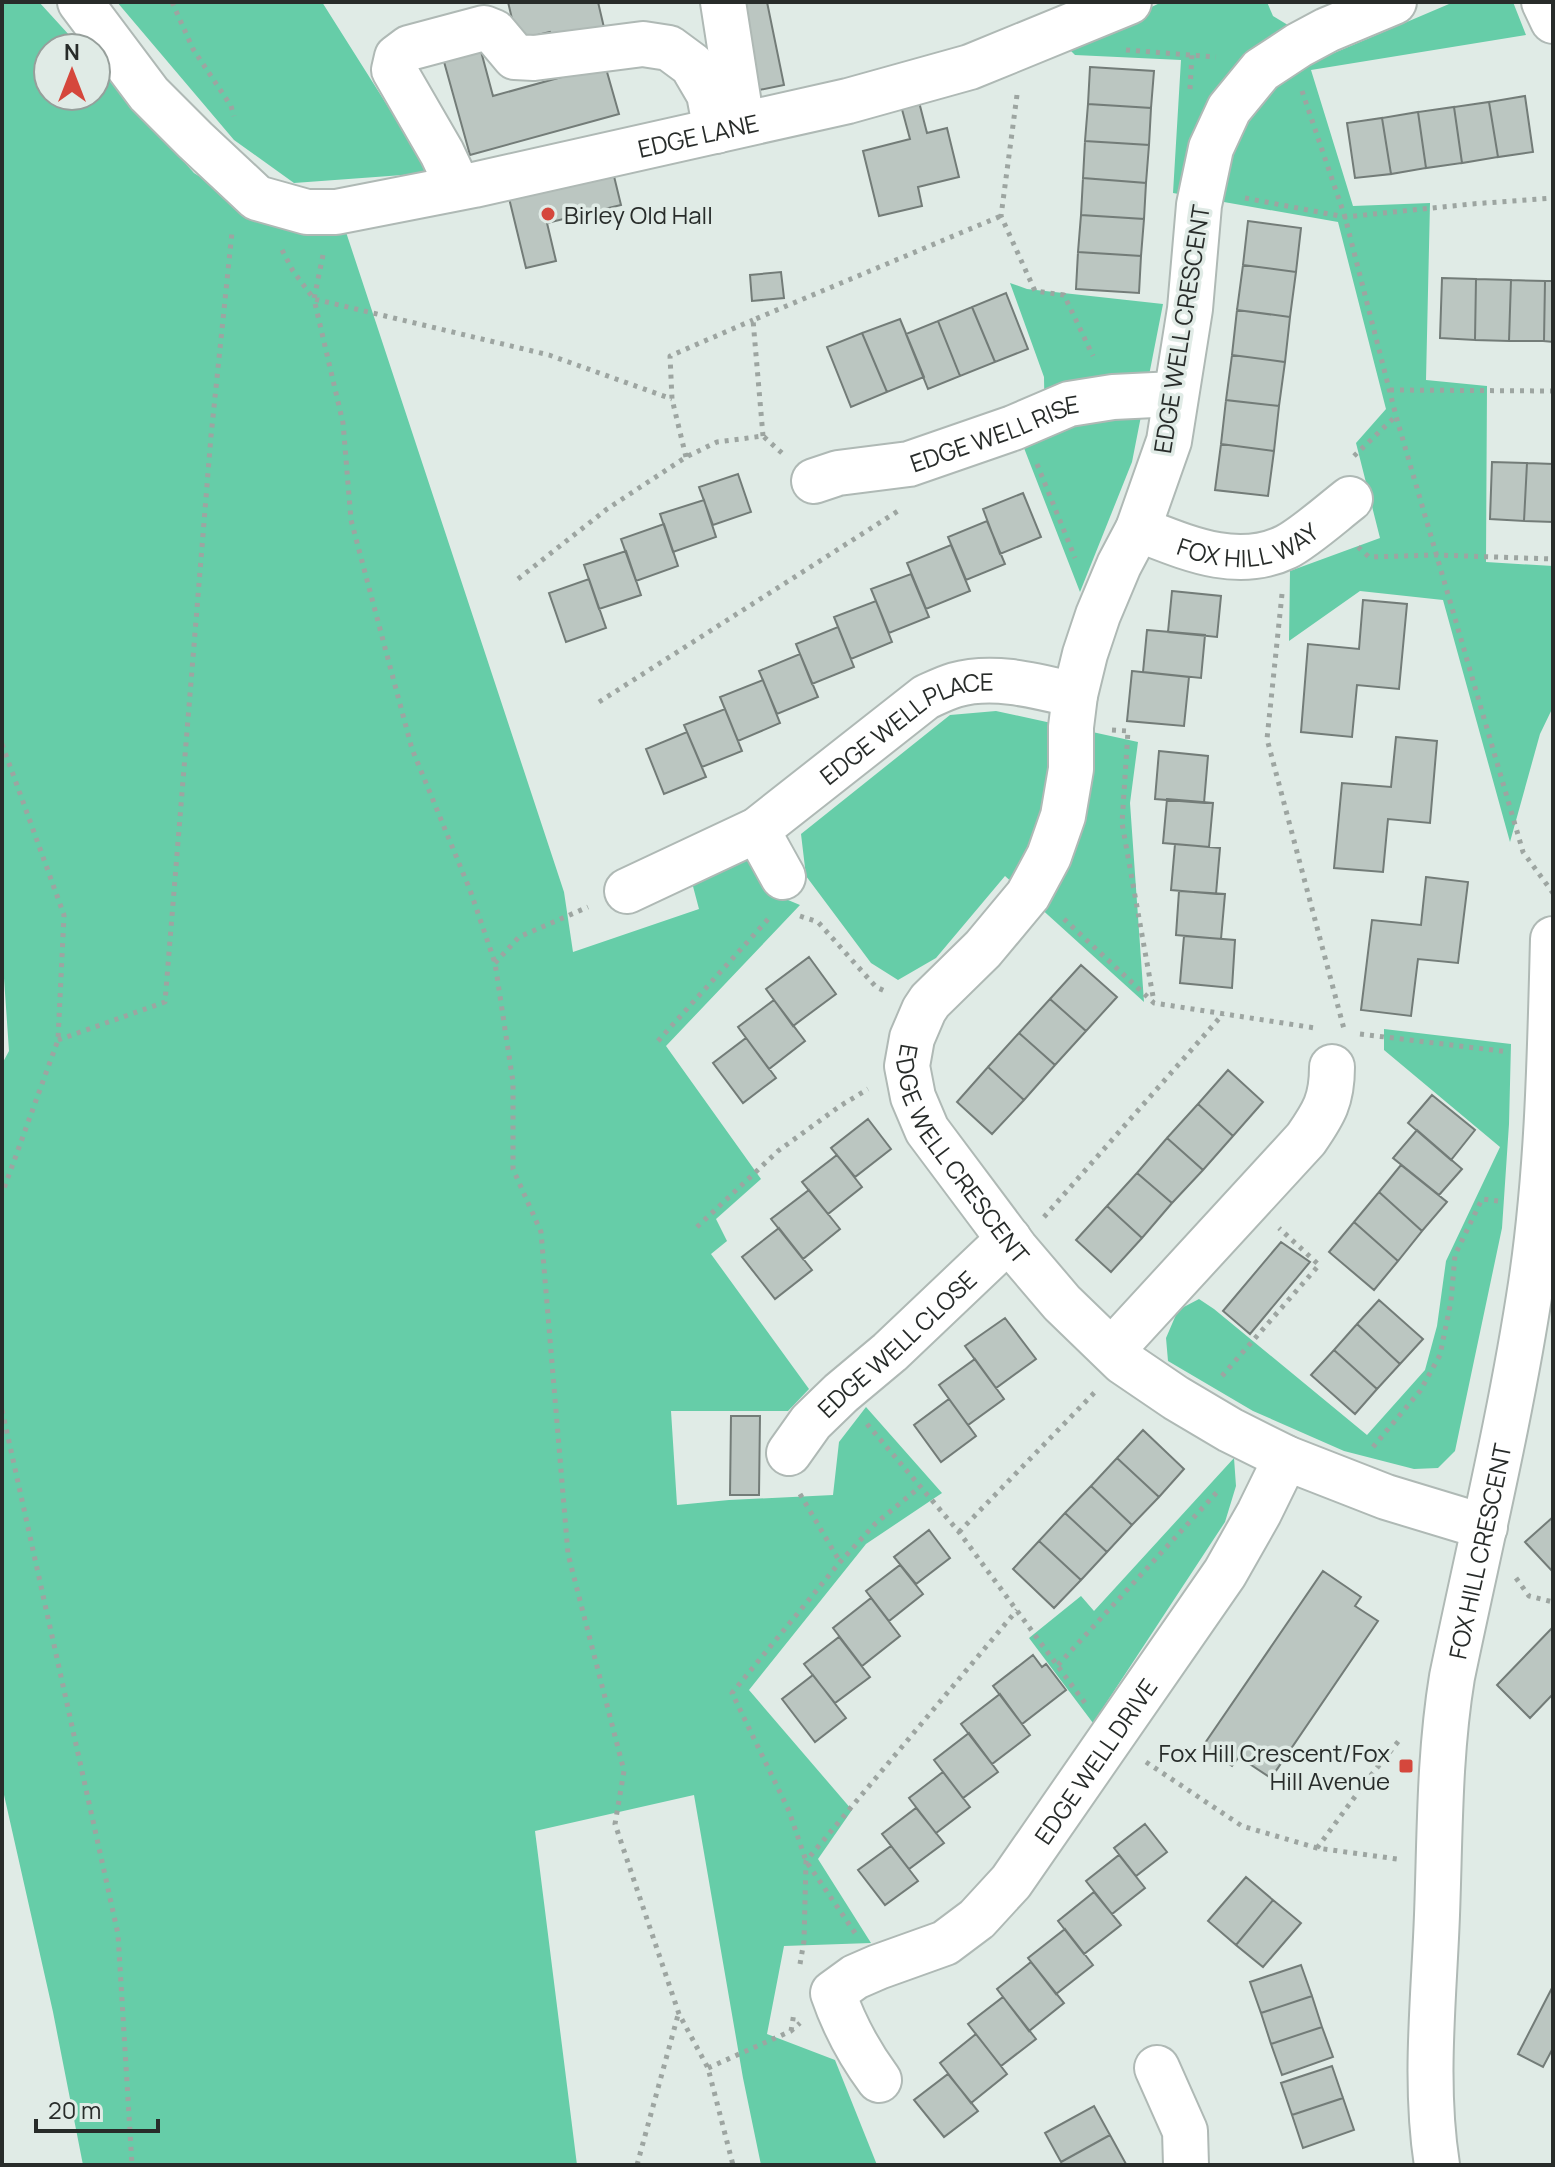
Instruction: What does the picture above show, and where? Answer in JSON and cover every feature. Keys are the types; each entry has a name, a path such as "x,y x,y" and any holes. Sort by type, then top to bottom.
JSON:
{"street":[{"path":"80,2 149,94 251,192"},
{"path":"723,2 729,127"},
{"name":"EDGE LANE","path":"251,192 307,212 336,212 458,187 848,101 970,67 1129,2"},
{"name":"EDGE WELL CRESCENT","path":"1394,2 1327,30 1275,61 1229,109 1211,148 1202,191 1190,309 1169,441 1138,529 1119,565 1085,654 1073,711 1071,769 1063,816 1049,856 1028,895 983,949 924,1010 912,1038 907,1066 913,1097 927,1130 1012,1244 1062,1303 1118,1356 1194,1409 1273,1451 1386,1497 1485,1527"},
{"path":"1544,2 1553,21"},
{"path":"458,187 394,70 397,57 409,48 484,28 494,32 515,57 534,58 643,44 669,48 692,65 729,127"},
{"name":"EDGE WELL RISE","path":"814,481 838,473 909,464 1022,425 1069,404 1113,397 1175,394"},
{"name":"FOX HILL WAY","path":"1138,529 1197,552 1228,557 1257,557 1288,546 1338,508"},
{"name":"EDGE WELL PLACE","path":"627,891 757,830 926,697 956,684 996,680 1035,686 1073,711"},
{"path":"757,830 784,899"},
{"name":"FOX HILL CRESCENT","path":"1437,2165 1432,2131 1432,2046 1439,1808 1445,1721 1531,1282 1540,1206 1550,1056 1553,939"},
{"path":"1118,1356 1249,1200 1306,1139 1325,1111 1339,1050"},
{"name":"EDGE WELL CLOSE","path":"789,1453 811,1422 841,1393 1012,1244"},
{"name":"EDGE WELL DRIVE","path":"809,1988 855,1977 945,1943 977,1919 1011,1882 1225,1573 1259,1513 1273,1451"},
{"path":"809,1988 843,2020 863,2058 879,2080"},
{"path":"1157,2068 1195,2140"}],"path":[{"path":"172,2 193,49 231,106 236,121"},
{"path":"1121,50 1275,61 1345,217 1396,416 1523,852 1553,893"},
{"path":"1017,93 1001,216 1035,291 1064,295 1113,397"},
{"path":"1202,191 1345,217 1553,198"},
{"path":"58,1040 165,1002 211,436 232,231 251,192"},
{"path":"336,212 314,299 343,423 351,520 412,749 470,890 495,963 513,1082 513,1169 541,1232 568,1554 624,1771 615,1824 679,2014 708,2068 733,2165"},
{"path":"686,457 672,399 670,356 1001,216"},
{"path":"314,299 549,355 672,399"},
{"path":"753,320 763,436 814,481"},
{"path":"1390,390 1553,391"},
{"path":"1396,416 1324,485 1369,557 1436,555 1553,559"},
{"path":"1022,425 1098,615"},
{"path":"518,579 607,509 686,457 717,442 763,436"},
{"path":"599,702 907,505"},
{"path":"1288,546 1267,739 1339,1050"},
{"path":"1073,711 1128,731 1122,823 1154,1003"},
{"path":"2,744 64,915 58,1040 2,1194"},
{"path":"1031,888 1154,1003 1223,1013 1339,1050 1550,1056"},
{"path":"495,963 519,937 627,891"},
{"path":"658,1041 784,899 818,922 876,987 924,1010"},
{"path":"1012,1244 1223,1013"},
{"path":"697,1227 778,1151 840,1106 907,1066"},
{"path":"1344,1481 1420,1391 1440,1355 1451,1301 1455,1255 1482,1199 1540,1206"},
{"path":"1194,1409 1319,1265 1249,1200"},
{"path":"959,1532 1118,1356"},
{"path":"841,1393 959,1532 1111,1738 1242,1826 1317,1848 1439,1865"},
{"path":"2,1410 118,1934 132,2165"},
{"path":"1057,1665 1273,1451"},
{"path":"789,1453 796,1486 840,1562"},
{"path":"878,1967 806,1861 789,1811 732,1693 840,1562 876,1523 920,1487"},
{"path":"708,2068 791,2031 809,1988 804,1941 806,1861 1017,1610"},
{"path":"1317,1848 1405,1734"},
{"path":"791,2031 809,1988"},
{"path":"637,2165 679,2014"}],"green space":[{"path":"2,2 39,2 66,32 32,32 32,112 112,112 112,82 194,173 278,226 343,223 564,892 573,952 699,909 690,875 746,856 764,890 800,905 666,1046 761,1179 716,1219 727,1241 711,1254 809,1389 788,1411 671,1411 677,1505 833,1495 839,1442 866,1407 942,1493 866,1544 749,1690 852,1810 818,1859 871,1943 784,1946 767,2034 835,2060 877,2165 761,2165 694,1795 535,1831 577,2165 83,2165 53,2012 2,1786 2,1064 9,1051 2,949"},
{"path":"117,2 322,2 430,173 294,183 234,140"},
{"path":"1162,2 1267,2 1273,16 1334,53 1449,2 1513,2 1526,35 1311,70 1353,206 1430,203 1426,380 1487,386 1486,562 1553,566 1553,707 1540,734 1510,842 1443,600 1360,591 1289,641 1290,571 1380,538 1356,443 1386,409 1338,222 1173,193 1181,60 1075,55 1067,47"},
{"path":"1010,283 1027,289 1163,304 1132,462 1080,592 1024,448 1045,437 1044,377"},
{"path":"996,711 1138,742 1130,803 1144,1002 1005,876 936,958 898,980 871,963 806,876 801,834 950,715"},
{"path":"1384,1029 1511,1044 1502,1228 1455,1451 1438,1468 1414,1469 1344,1451 1253,1411 1168,1361 1166,1338 1178,1310 1199,1299 1367,1435 1425,1370 1437,1326 1446,1261 1500,1147 1384,1050"},
{"path":"1234,1458 1236,1486 1225,1522 1093,1723 1029,1638 1081,1596 1094,1611"}],"building":[{"path":"508,2 598,2 606,36 559,49 550,32 517,40"},
{"path":"731,2 767,2 784,85 749,92"},
{"path":"478,40 493,96 605,65 619,114 470,155 441,51"},
{"path":"1090,67 1154,71 1151,108 1088,104"},
{"path":"1525,96 1533,152 1498,157 1489,102"},
{"path":"918,98 927,133 947,128 959,177 918,187 922,206 879,216 863,151 910,139 900,102"},
{"path":"1489,102 1498,157 1462,163 1454,107"},
{"path":"1088,104 1151,108 1149,145 1085,141"},
{"path":"1454,107 1462,163 1426,168 1418,112"},
{"path":"1418,112 1426,168 1391,174 1382,118"},
{"path":"1382,118 1391,174 1355,178 1347,123"},
{"path":"1085,141 1149,145 1146,183 1083,178"},
{"name":"Birley Old Hall","path":"612,168 621,205 547,223 556,261 526,268 508,194"},
{"path":"1083,178 1146,183 1144,219 1081,215"},
{"path":"1081,215 1144,219 1141,256 1078,252"},
{"path":"1248,221 1301,228 1296,272 1243,265"},
{"path":"1078,252 1141,256 1139,293 1076,289"},
{"path":"1243,265 1296,272 1290,317 1237,310"},
{"path":"781,272 784,298 752,301 750,275"},
{"path":"1442,278 1476,279 1475,340 1440,338"},
{"path":"1476,279 1511,280 1509,341 1475,340"},
{"path":"1511,280 1545,281 1544,341 1509,341"},
{"path":"1545,281 1553,281 1553,342 1544,341"},
{"path":"1006,293 1028,349 995,362 972,307"},
{"path":"972,307 995,362 960,376 938,321"},
{"path":"1237,310 1290,317 1285,362 1232,355"},
{"path":"900,319 924,377 887,392 862,333"},
{"path":"938,321 960,376 928,389 906,334"},
{"path":"862,333 887,392 851,407 827,347"},
{"path":"1232,355 1285,362 1279,406 1226,400"},
{"path":"1226,400 1279,406 1274,451 1221,444"},
{"path":"1221,444 1274,451 1268,496 1215,490"},
{"path":"1492,462 1527,463 1524,521 1490,519"},
{"path":"1527,463 1553,464 1553,522 1524,521"},
{"path":"738,474 751,512 713,525 699,487"},
{"path":"1023,493 1041,537 1000,554 983,509"},
{"path":"704,500 716,537 673,552 660,514"},
{"path":"987,521 1005,564 966,580 948,537"},
{"path":"664,524 678,566 636,581 621,539"},
{"path":"951,545 970,591 926,609 907,563"},
{"path":"626,551 641,595 599,609 584,565"},
{"path":"911,574 929,617 889,633 871,589"},
{"path":"589,579 606,628 566,642 549,593"},
{"path":"1172,591 1221,596 1217,637 1168,632"},
{"path":"1363,600 1407,604 1399,689 1357,685 1352,737 1301,732 1308,644 1359,649"},
{"path":"876,601 892,642 851,659 834,617"},
{"path":"838,627 854,667 812,684 796,644"},
{"path":"1147,630 1205,635 1201,678 1143,672"},
{"path":"800,654 818,697 777,714 759,671"},
{"path":"1132,671 1189,677 1184,726 1127,721"},
{"path":"763,680 780,723 738,741 720,697"},
{"path":"725,709 742,751 702,767 684,725"},
{"path":"687,732 706,777 664,794 646,749"},
{"path":"1396,737 1437,741 1430,823 1388,819 1383,872 1334,868 1342,783 1391,787"},
{"path":"1159,751 1208,756 1204,803 1155,799"},
{"path":"1167,799 1213,803 1209,847 1163,843"},
{"path":"1175,844 1220,848 1216,894 1171,890"},
{"path":"1426,877 1468,882 1458,963 1418,959 1411,1016 1361,1010 1372,920 1421,925"},
{"path":"1179,891 1225,894 1221,939 1176,935"},
{"path":"1184,936 1235,940 1232,988 1180,983"},
{"path":"809,957 836,994 793,1026 766,989"},
{"path":"1081,965 1117,997 1086,1031 1050,999"},
{"path":"1050,999 1086,1031 1055,1065 1019,1033"},
{"path":"774,1000 805,1041 769,1069 738,1027"},
{"path":"1019,1033 1055,1065 1024,1100 988,1067"},
{"path":"746,1038 776,1078 743,1103 713,1063"},
{"path":"988,1067 1024,1100 992,1134 957,1102"},
{"path":"1228,1070 1263,1102 1233,1136 1198,1104"},
{"path":"1432,1095 1475,1130 1451,1160 1408,1123"},
{"path":"1198,1104 1233,1136 1203,1170 1167,1138"},
{"path":"868,1119 891,1149 855,1177 831,1148"},
{"path":"1417,1130 1462,1169 1439,1195 1393,1158"},
{"path":"1167,1138 1203,1170 1172,1203 1137,1173"},
{"path":"837,1155 862,1187 828,1214 802,1182"},
{"path":"1401,1165 1447,1202 1422,1231 1379,1192"},
{"path":"1137,1173 1172,1203 1142,1238 1107,1206"},
{"path":"809,1190 840,1229 803,1259 771,1219"},
{"path":"1379,1192 1422,1231 1398,1261 1354,1222"},
{"path":"1107,1206 1142,1238 1111,1272 1076,1240"},
{"path":"1354,1222 1398,1261 1374,1290 1329,1252"},
{"path":"779,1228 812,1270 775,1299 742,1257"},
{"path":"1281,1242 1310,1262 1250,1334 1223,1311"},
{"path":"1379,1300 1423,1339 1400,1364 1357,1324"},
{"path":"1005,1318 1036,1359 996,1388 965,1346"},
{"path":"1357,1324 1400,1364 1377,1389 1334,1350"},
{"path":"1334,1350 1377,1389 1355,1414 1311,1375"},
{"path":"975,1359 1004,1399 968,1425 939,1385"},
{"path":"949,1399 976,1436 941,1462 914,1425"},
{"path":"731,1416 760,1416 759,1495 730,1495"},
{"path":"1143,1430 1184,1469 1159,1497 1117,1458"},
{"path":"1117,1458 1159,1497 1132,1525 1091,1486"},
{"path":"1091,1486 1132,1525 1107,1552 1065,1513"},
{"path":"1065,1513 1107,1552 1081,1580 1039,1541"},
{"path":"1553,1517 1553,1572 1525,1542"},
{"path":"929,1530 950,1558 916,1584 894,1557"},
{"path":"1039,1541 1081,1580 1054,1608 1013,1569"},
{"path":"900,1565 923,1594 889,1621 866,1591"},
{"path":"1323,1571 1361,1597 1355,1606 1378,1621 1271,1778 1239,1757 1232,1766 1203,1746"},
{"path":"871,1598 900,1636 862,1666 833,1628"},
{"path":"1553,1627 1553,1694 1530,1718 1497,1685"},
{"path":"839,1637 870,1677 835,1703 804,1664"},
{"path":"1033,1655 1042,1667 1046,1664 1066,1690 1022,1724 993,1686"},
{"path":"813,1675 846,1718 815,1742 782,1699"},
{"path":"1000,1694 1030,1735 992,1764 961,1724"},
{"path":"969,1733 998,1772 963,1798 934,1760"},
{"path":"943,1772 970,1807 936,1833 909,1798"},
{"path":"916,1808 944,1843 909,1869 882,1834"},
{"path":"1145,1824 1167,1852 1136,1876 1114,1848"},
{"path":"891,1846 918,1881 885,1905 858,1870"},
{"path":"1119,1855 1145,1888 1112,1914 1086,1881"},
{"path":"1246,1877 1273,1900 1236,1945 1208,1921"},
{"path":"1094,1892 1121,1925 1084,1954 1058,1921"},
{"path":"1273,1900 1301,1923 1263,1967 1236,1945"},
{"path":"1065,1929 1093,1965 1056,1994 1028,1958"},
{"path":"1031,1962 1064,2003 1029,2031 997,1989"},
{"path":"1301,1965 1312,1996 1261,2013 1250,1982"},
{"path":"1553,1986 1553,2048 1543,2067 1518,2054"},
{"path":"1312,1996 1322,2027 1271,2044 1261,2013"},
{"path":"1003,1997 1036,2039 1001,2066 968,2024"},
{"path":"1322,2027 1333,2057 1282,2075 1271,2044"},
{"path":"976,2034 1007,2074 971,2103 940,2063"},
{"path":"1332,2066 1343,2098 1292,2115 1281,2083"},
{"path":"948,2074 978,2111 944,2137 914,2100"},
{"path":"1343,2098 1354,2130 1303,2148 1292,2115"},
{"path":"1094,2106 1110,2135 1061,2162 1045,2133"},
{"path":"1110,2135 1126,2164 1062,2165 1061,2162"}],"place":[{"name":"Birley Old Hall","path":"548,214"},
{"name":"Fox Hill Crescent/Fox Hill Avenue","path":"1406,1766"}]}
